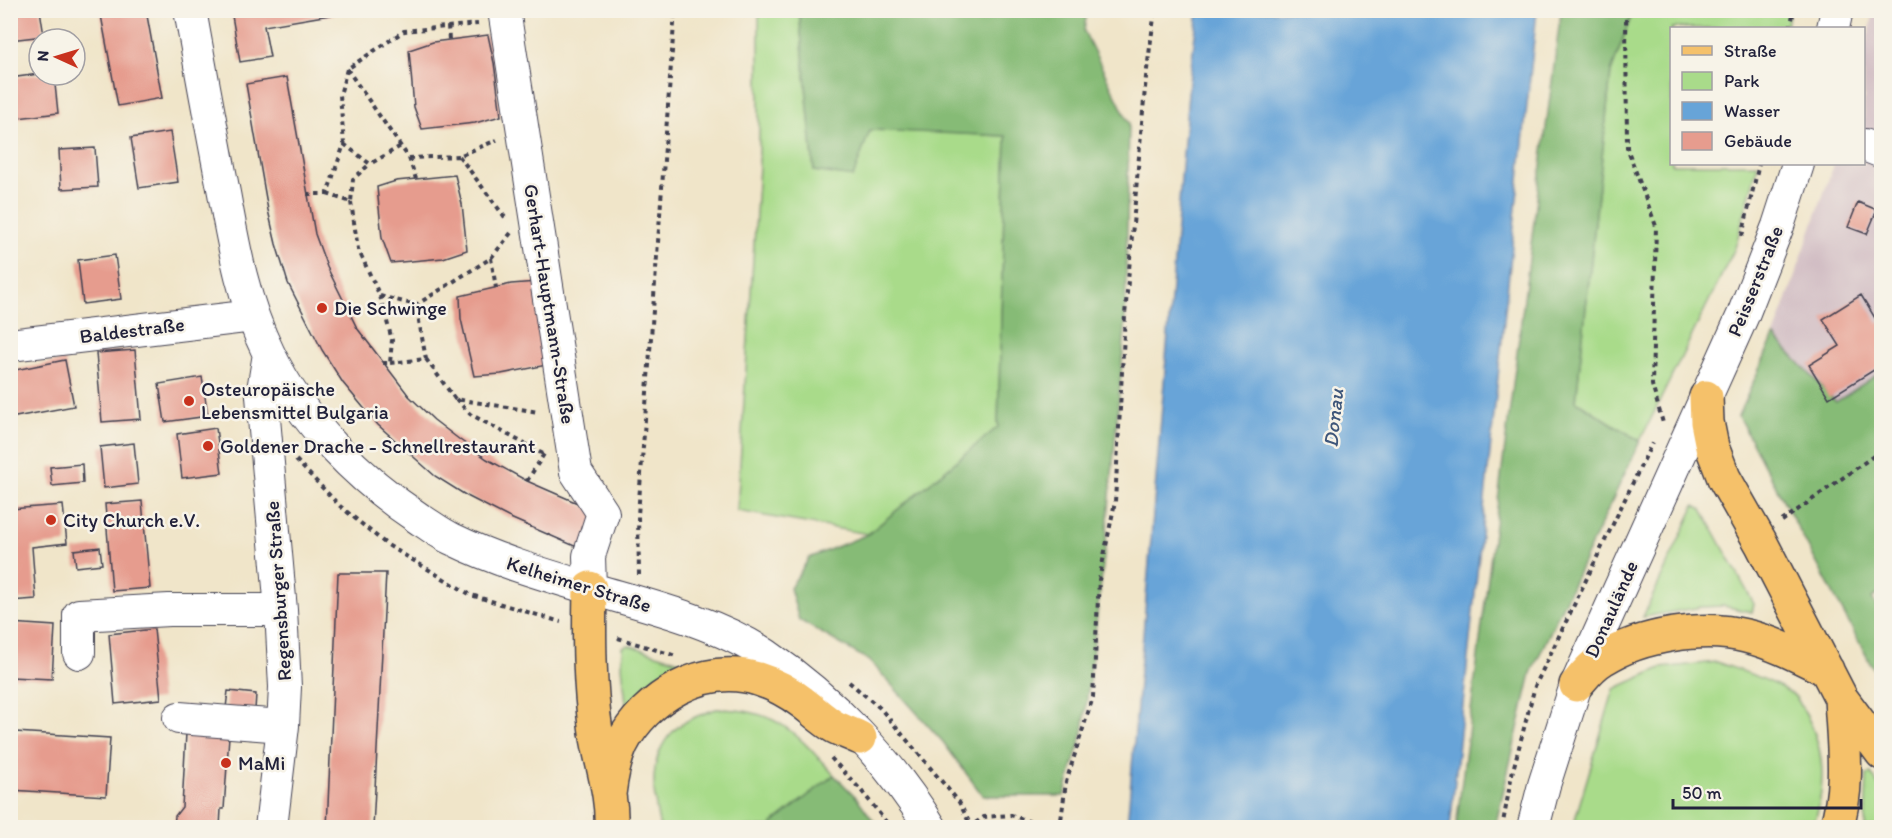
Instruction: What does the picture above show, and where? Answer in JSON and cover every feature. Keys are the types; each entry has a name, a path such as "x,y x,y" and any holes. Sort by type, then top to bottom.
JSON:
{"main road":[{"path":"1706,397 1707,422 1712,447 1724,478 1761,543 1834,684 1881,753"},
{"path":"590,588 591,687 612,815"},
{"path":"1576,685 1602,659 1619,650 1642,642 1688,632 1717,631 1744,635 1772,643 1834,684 1844,757 1843,788 1836,828"},
{"path":"612,815 615,762 632,728 646,712 673,691 703,677 722,674 757,678 779,687 834,726 860,738"}],"street":[{"path":"190,10 238,265 253,316"},
{"path":"1833,27 1837,10"},
{"name":"Gerhart-Hauptmann-Straße","path":"505,16 576,472 603,513 590,556 590,588"},
{"path":"1865,146 1881,152"},
{"name":"Peisserstraße","path":"1706,397 1756,282 1778,226 1798,165"},
{"name":"Baldestraße","path":"10,345 253,316"},
{"name":"Kelheimer Straße","path":"253,316 269,354 310,420 353,467 405,510 450,538 518,567 706,626 765,655 836,712 906,790 931,828"},
{"name":"Regensburger Straße","path":"269,354 262,396 281,610 285,687 283,726 271,828"},
{"name":"Donaulände","path":"1533,828 1544,785 1576,685 1706,397"},
{"path":"79,653 79,615 169,610 281,610"},
{"path":"179,718 283,726"}],"path":[{"path":"639,574 638,515 675,10"},
{"path":"1060,828 1066,782 1093,697 1099,579 1116,502 1125,315 1146,77 1155,10"},
{"path":"1626,10 1627,148 1656,226 1652,386 1662,421"},
{"path":"1790,27 1794,10"},
{"path":"327,194 344,144 340,95 347,69 404,31 505,16"},
{"path":"448,26 449,40"},
{"path":"347,69 409,158 416,179"},
{"path":"409,158 459,156 523,129"},
{"path":"344,144 370,164"},
{"path":"390,363 392,340 380,296 358,249 351,202 353,179 370,164 401,146"},
{"path":"459,156 507,220"},
{"path":"1741,240 1759,165"},
{"path":"307,194 327,194 351,202"},
{"path":"380,296 416,305 491,258 514,230"},
{"path":"491,258 496,288"},
{"path":"416,305 426,359 455,399 470,414 576,472"},
{"path":"383,363 426,359"},
{"path":"455,399 568,416"},
{"path":"1776,525 1881,450"},
{"path":"527,481 544,454"},
{"path":"968,828 984,817 1011,815 1048,828"}],"shaded area":[{"path":"1874,11 1881,11 1881,372 1836,402 1774,336 1834,165 1865,165 1865,49"}],"green space":[{"path":"759,11 799,11 814,171 853,176 870,129 1006,136 998,427 868,534 737,511 759,166"},
{"path":"799,11 1087,11 1084,31 1129,123 1125,330 1106,541 1083,732 1064,796 983,796 943,742 870,661 799,620 790,588 809,558 868,534 998,427 1006,136 870,130 853,177 814,171"},
{"path":"1561,11 1633,11 1611,72 1576,401 1640,441 1531,673 1495,827 1456,827"},
{"path":"1633,11 1790,11 1786,27 1670,27 1670,165 1758,165 1735,248 1640,441 1576,401 1611,72"},
{"path":"1774,336 1836,402 1881,372 1882,592 1872,598 1881,614 1881,683 1738,416"},
{"path":"1695,505 1702,509 1754,604 1752,612 1723,606 1701,607 1643,617"},
{"path":"628,645 679,661 691,670 627,712 622,666 623,647"},
{"path":"1716,662 1774,684 1794,695 1799,702 1817,741 1822,769 1820,798 1813,827 1574,827 1614,689 1661,668"},
{"path":"716,709 755,713 784,726 796,735 834,775 771,827 660,828 655,801 654,774 661,748 668,737 682,724"},
{"path":"1871,774 1881,789 1881,827 1865,827 1867,775"},
{"path":"834,775 857,798 878,827 771,827 772,824"}],"water":[{"name":"Donau","path":"1198,11 1537,11 1450,827 1127,827 1189,82"}],"building":[{"path":"10,10 40,10 43,27 27,27 27,38 10,40"},
{"path":"100,10 146,10 162,98 118,106"},
{"path":"231,10 347,10 347,12 264,26 270,57 240,62"},
{"path":"488,35 501,116 475,123 422,129 414,107 409,50 433,42"},
{"path":"27,76 27,87 55,87 58,113 10,119 10,78"},
{"name":"Die Schwinge","path":"287,77 315,234 327,267 357,328 409,396 434,420 460,440 487,459 527,481 598,512 586,551 508,517 435,476 378,425 343,383 322,350 288,283 276,244 246,84"},
{"path":"170,132 178,182 139,188 131,138"},
{"path":"95,148 98,187 61,189 59,150"},
{"path":"455,175 462,204 467,250 443,258 391,263 382,238 377,187 396,181"},
{"path":"1858,202 1877,210 1867,234 1848,227"},
{"path":"115,255 121,299 83,304 78,260"},
{"path":"537,282 552,364 501,374 474,376 461,319 460,296 511,284"},
{"path":"1861,295 1878,323 1882,320 1882,365 1829,398 1809,365 1840,346 1823,319"},
{"path":"135,350 141,419 102,422 96,353"},
{"path":"65,360 74,406 10,418 10,371"},
{"path":"202,377 208,416 165,422 159,384"},
{"path":"216,428 222,473 182,478 177,434"},
{"path":"134,443 138,484 104,488 100,447"},
{"path":"82,464 83,483 52,486 50,467"},
{"path":"142,501 150,588 112,591 105,504"},
{"path":"63,505 67,543 32,547 36,599 10,601 10,509"},
{"path":"100,547 102,564 76,567 74,550"},
{"path":"338,573 386,573 373,828 327,828"},
{"path":"10,623 55,626 52,679 10,677"},
{"path":"154,629 161,699 115,704 109,634"},
{"path":"228,691 256,694 255,710 226,708"},
{"path":"15,732 110,738 106,796 11,790"},
{"path":"186,733 229,736 224,809 221,809 220,828 174,828 175,816 182,807"}],"place":[{"name":"Die Schwinge","path":"322,308"},
{"name":"Osteuropäische Lebensmittel Bulgaria","path":"189,401"},
{"name":"Goldener Drache - Schnellrestaurant","path":"208,446"},
{"name":"City Church e.V.","path":"51,520"},
{"name":"MaMi","path":"226,763"}]}
